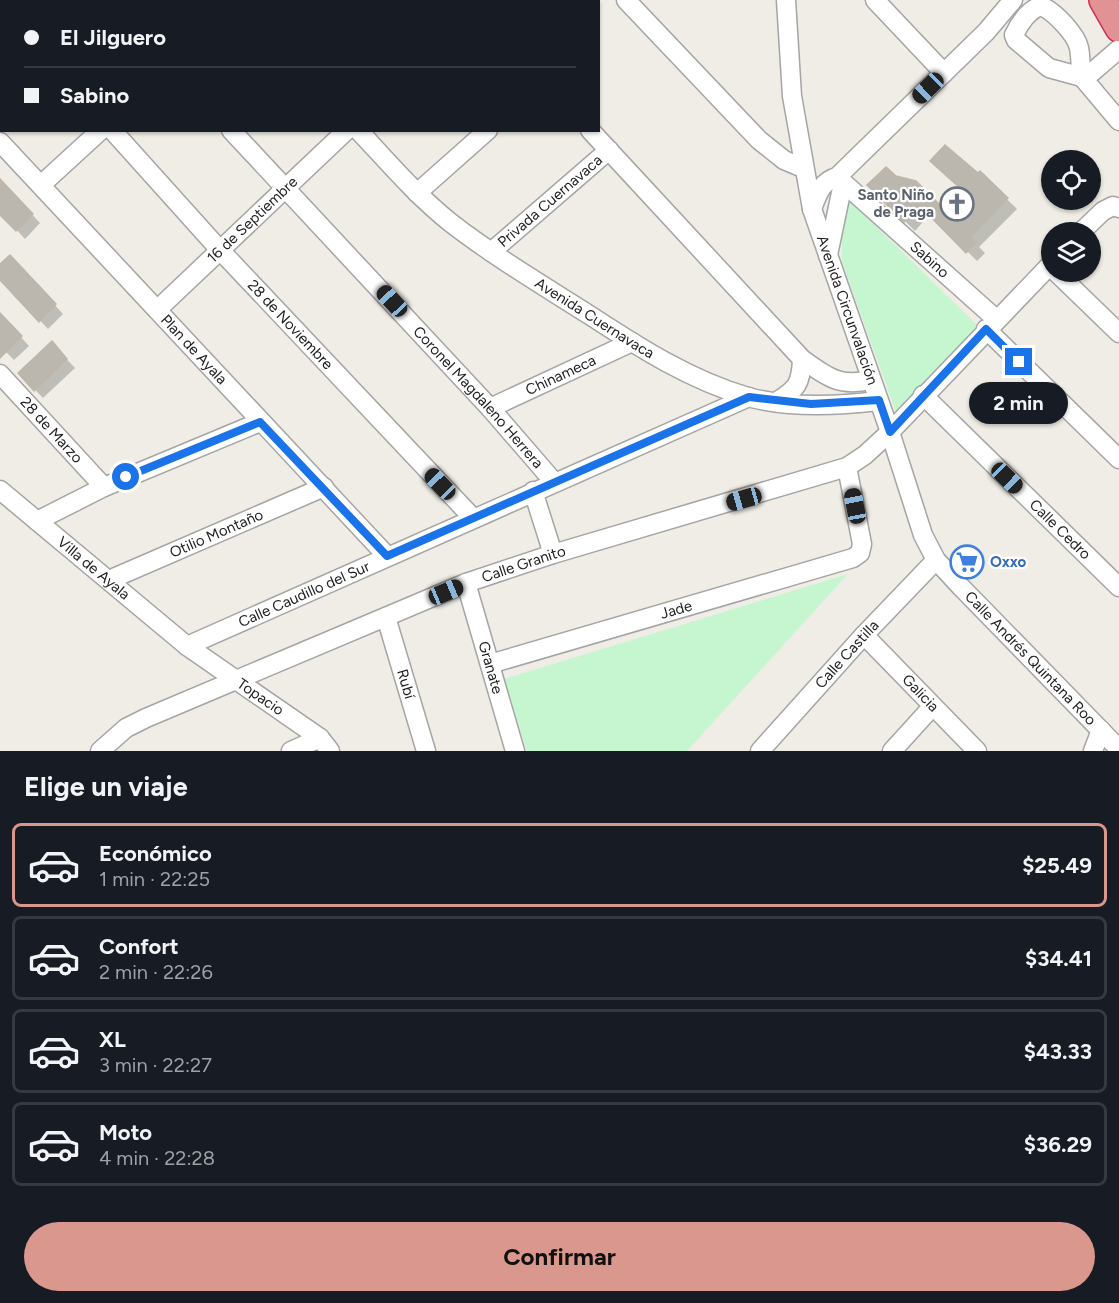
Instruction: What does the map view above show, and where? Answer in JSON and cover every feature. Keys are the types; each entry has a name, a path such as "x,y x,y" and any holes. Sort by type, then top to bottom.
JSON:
{"street":[{"path":"626,0 759,140 784,160 803,168"},
{"path":"875,0 944,73"},
{"path":"812,209 820,188 840,180 986,32 1013,0"},
{"name":"Avenida Circunvalación","path":"592,132 802,359 824,375 839,382 853,384 870,380 812,209 792,96 783,3"},
{"path":"1119,49 1090,74 1082,77 1119,121"},
{"path":"42,184 99,132"},
{"name":"28 de Noviembre","path":"114,132 219,249 472,517"},
{"name":"Coronel Magdaleno Herrera","path":"233,132 490,408 554,482"},
{"name":"16 de Septiembre","path":"158,309 345,132"},
{"name":"Avenida Cuernavaca","path":"360,132 417,193 491,252 632,342 700,379 749,397 776,402 839,404 879,400"},
{"path":"417,193 486,132"},
{"name":"Plan de Ayala","path":"0,142 42,184 260,422 387,556"},
{"name":"Privada Cuernavaca","path":"491,252 609,150"},
{"path":"827,256 840,180"},
{"name":"Sabino","path":"840,180 991,324 1119,459"},
{"path":"1091,222 1103,211 1113,206 1119,208"},
{"name":"Calle Granito","path":"100,751 126,728 146,718 466,583 554,554 847,467 865,455 890,432 991,324 1041,277"},
{"path":"1067,282 1119,333"},
{"name":"Chinameca","path":"490,408 632,342"},
{"path":"776,402 792,392 797,385 801,375 802,359"},
{"name":"28 de Marzo","path":"0,374 104,487"},
{"name":"Calle Andrés Quintana Roo","path":"870,380 890,432 914,510 936,560 1119,749"},
{"name":"Calle Cedro","path":"923,396 1119,587"},
{"name":"Calle Caudillo del Sur","path":"186,646 472,517 749,397"},
{"path":"37,521 104,487 260,422"},
{"name":"Jade","path":"489,664 853,558 860,553 862,544 847,467"},
{"name":"Otilio Montaño","path":"109,580 324,487"},
{"name":"Villa de Ayala","path":"0,490 186,646"},
{"path":"533,491 554,554"},
{"name":"Calle Castilla","path":"760,751 864,635 936,560"},
{"name":"Granate","path":"466,583 515,751"},
{"name":"Rubí","path":"386,617 426,751"},
{"name":"Galicia","path":"864,635 977,751"},
{"name":"Topacio","path":"186,646 238,680 325,745"},
{"path":"892,751 932,707"},
{"path":"1093,751 1101,730"},
{"path":"291,751 325,745"}],"green space":[{"path":"848,199 979,327 896,412 842,262 842,223"},
{"path":"848,574 687,751 527,751 504,679"}],"building":[{"path":"945,145 978,173 980,171 1008,198 970,237 976,242 966,253 920,206 904,222 867,185 886,167 896,176 916,181 943,208 961,189 930,161"},
{"path":"0,179 33,214 16,231 0,215"},
{"path":"10,255 56,304 39,322 0,280 0,264"},
{"path":"0,313 22,336 0,358"},
{"path":"52,341 67,359 34,391 18,373"}],"place":[{"name":"Santo Niño de Praga","path":"957,204"},
{"name":"Oxxo","path":"967,562"}],"route":[{"path":"126,477 260,422 387,556 749,397 776,402 811,404 879,400 890,432 986,329 1019,362"}]}
